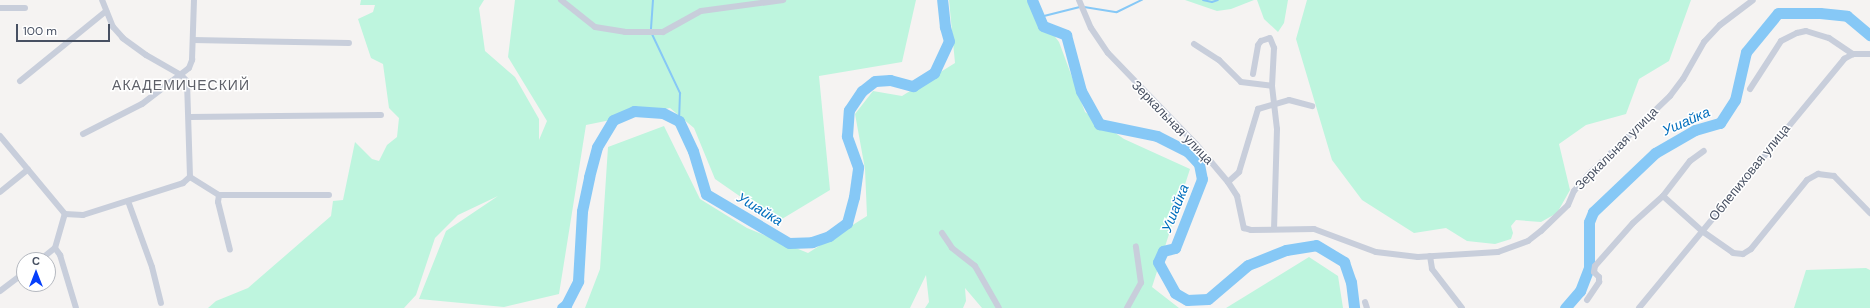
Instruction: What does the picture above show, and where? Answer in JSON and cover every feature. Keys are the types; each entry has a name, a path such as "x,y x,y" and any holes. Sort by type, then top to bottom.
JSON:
{"street":[{"path":"0,136 65,214 83,215 183,183 190,177 190,117 187,81 181,75 140,52 122,38 106,11 102,0"},
{"path":"83,134 142,104 189,68 192,60 194,0"},
{"path":"561,0 595,27 624,32 663,32 701,11 782,0"},
{"name":"Зеркальная улица","path":"1079,0 1091,28 1108,53 1196,144 1228,182 1237,196 1244,228 1314,229 1376,252 1403,257 1498,252 1528,241 1542,231 1568,205 1574,191 1593,170 1670,96 1683,79 1704,42 1720,25 1753,0"},
{"path":"0,8 25,8"},
{"path":"20,81 106,11"},
{"path":"1750,89 1781,41 1797,33 1806,31 1828,38 1853,54 1870,54"},
{"path":"1253,74 1258,45 1261,41 1270,38 1274,48 1272,86 1277,129 1274,229"},
{"path":"193,40 349,43"},
{"path":"1194,44 1219,60 1241,82 1261,86 1272,86"},
{"name":"Облепиховая улица","path":"1639,308 1844,59 1853,54"},
{"path":"1228,182 1239,172 1258,109 1274,103 1289,100 1312,106"},
{"path":"190,117 381,115"},
{"path":"1586,300 1599,282 1599,277 1594,272 1595,266 1633,223 1663,196 1690,161 1704,151"},
{"path":"0,192 28,169"},
{"path":"1663,196 1702,231 1733,253 1748,252 1807,180 1821,173 1834,176 1843,183 1870,213"},
{"path":"190,177 219,195 329,195"},
{"path":"219,195 218,202 230,250"},
{"path":"128,201 152,267 161,302"},
{"path":"50,252 55,248 65,214"},
{"path":"942,233 952,248 974,266 999,308"},
{"path":"1127,308 1141,283 1136,246"},
{"path":"55,248 60,255 76,308"},
{"path":"1430,256 1432,269 1462,308"},
{"path":"0,291 16,279"}],"green space":[{"path":"361,0 484,0 479,8 485,51 515,77 539,119 539,140 547,121 508,57 515,0 916,0 902,62 819,76 830,190 777,222 715,179 694,128 670,108 586,125 559,294 504,307 419,299 446,231 498,196 458,215 435,238 416,295 404,308 208,308 216,301 248,288 331,216 333,201 343,200 355,142 372,159 379,161 387,145 397,137 399,118 389,108 383,64 371,58 358,19 373,12 375,5 360,5"},
{"path":"949,0 1027,0 1059,42 1085,112 1124,139 1190,169 1152,287 1179,308 982,308 965,288 966,301 963,308 925,308 929,302 926,275 910,308 585,308 600,269 608,147 664,126 700,199 747,228 808,253 867,216 865,169 855,114 873,91 902,96 955,63"},
{"path":"1185,0 1254,0 1231,9 1217,11"},
{"path":"1257,0 1288,0 1284,23 1278,32 1264,19"},
{"path":"1307,0 1691,0 1669,61 1639,79 1626,114 1586,125 1559,144 1570,190 1557,213 1541,222 1516,220 1511,226 1513,233 1511,239 1495,244 1467,241 1446,228 1414,233 1362,200 1332,160 1296,39"},
{"path":"1309,257 1338,276 1343,308 1226,308"},
{"path":"1866,268 1870,270 1870,308 1794,308 1806,270"}],"waterway":[{"name":"АКАДЕМИЧЕСКИЙ","path":"653,0 651,32 680,93 679,121"},
{"name":"Ушайка","path":"562,308 566,305 578,281 582,211 589,177 597,147 613,120 634,111 663,113 679,121 693,151 706,194 789,243 812,242 829,236 847,223 854,197 858,167 847,136 849,110 862,91 875,81 890,80 913,86 934,73 949,41 945,27 942,0"},
{"name":"Ушайка","path":"1032,0 1043,26 1066,35 1081,91 1099,124 1157,136 1188,152 1199,164 1202,179 1175,248 1163,251 1158,262 1175,293 1187,300 1208,299 1248,265 1286,250 1316,245 1344,262 1351,282 1354,308"},
{"path":"1084,7 1117,12 1142,0"},
{"path":"1203,0 1212,2 1218,0"},
{"path":"1040,17 1080,7"},
{"name":"Ушайка","path":"1565,308 1580,291 1589,268 1589,222 1593,212 1655,153 1695,130 1720,123 1735,100 1746,52 1778,13 1820,13 1847,16 1870,35"}],"district":[{"name":"АКАДЕМИЧЕСКИЙ","path":"181,85"}]}
